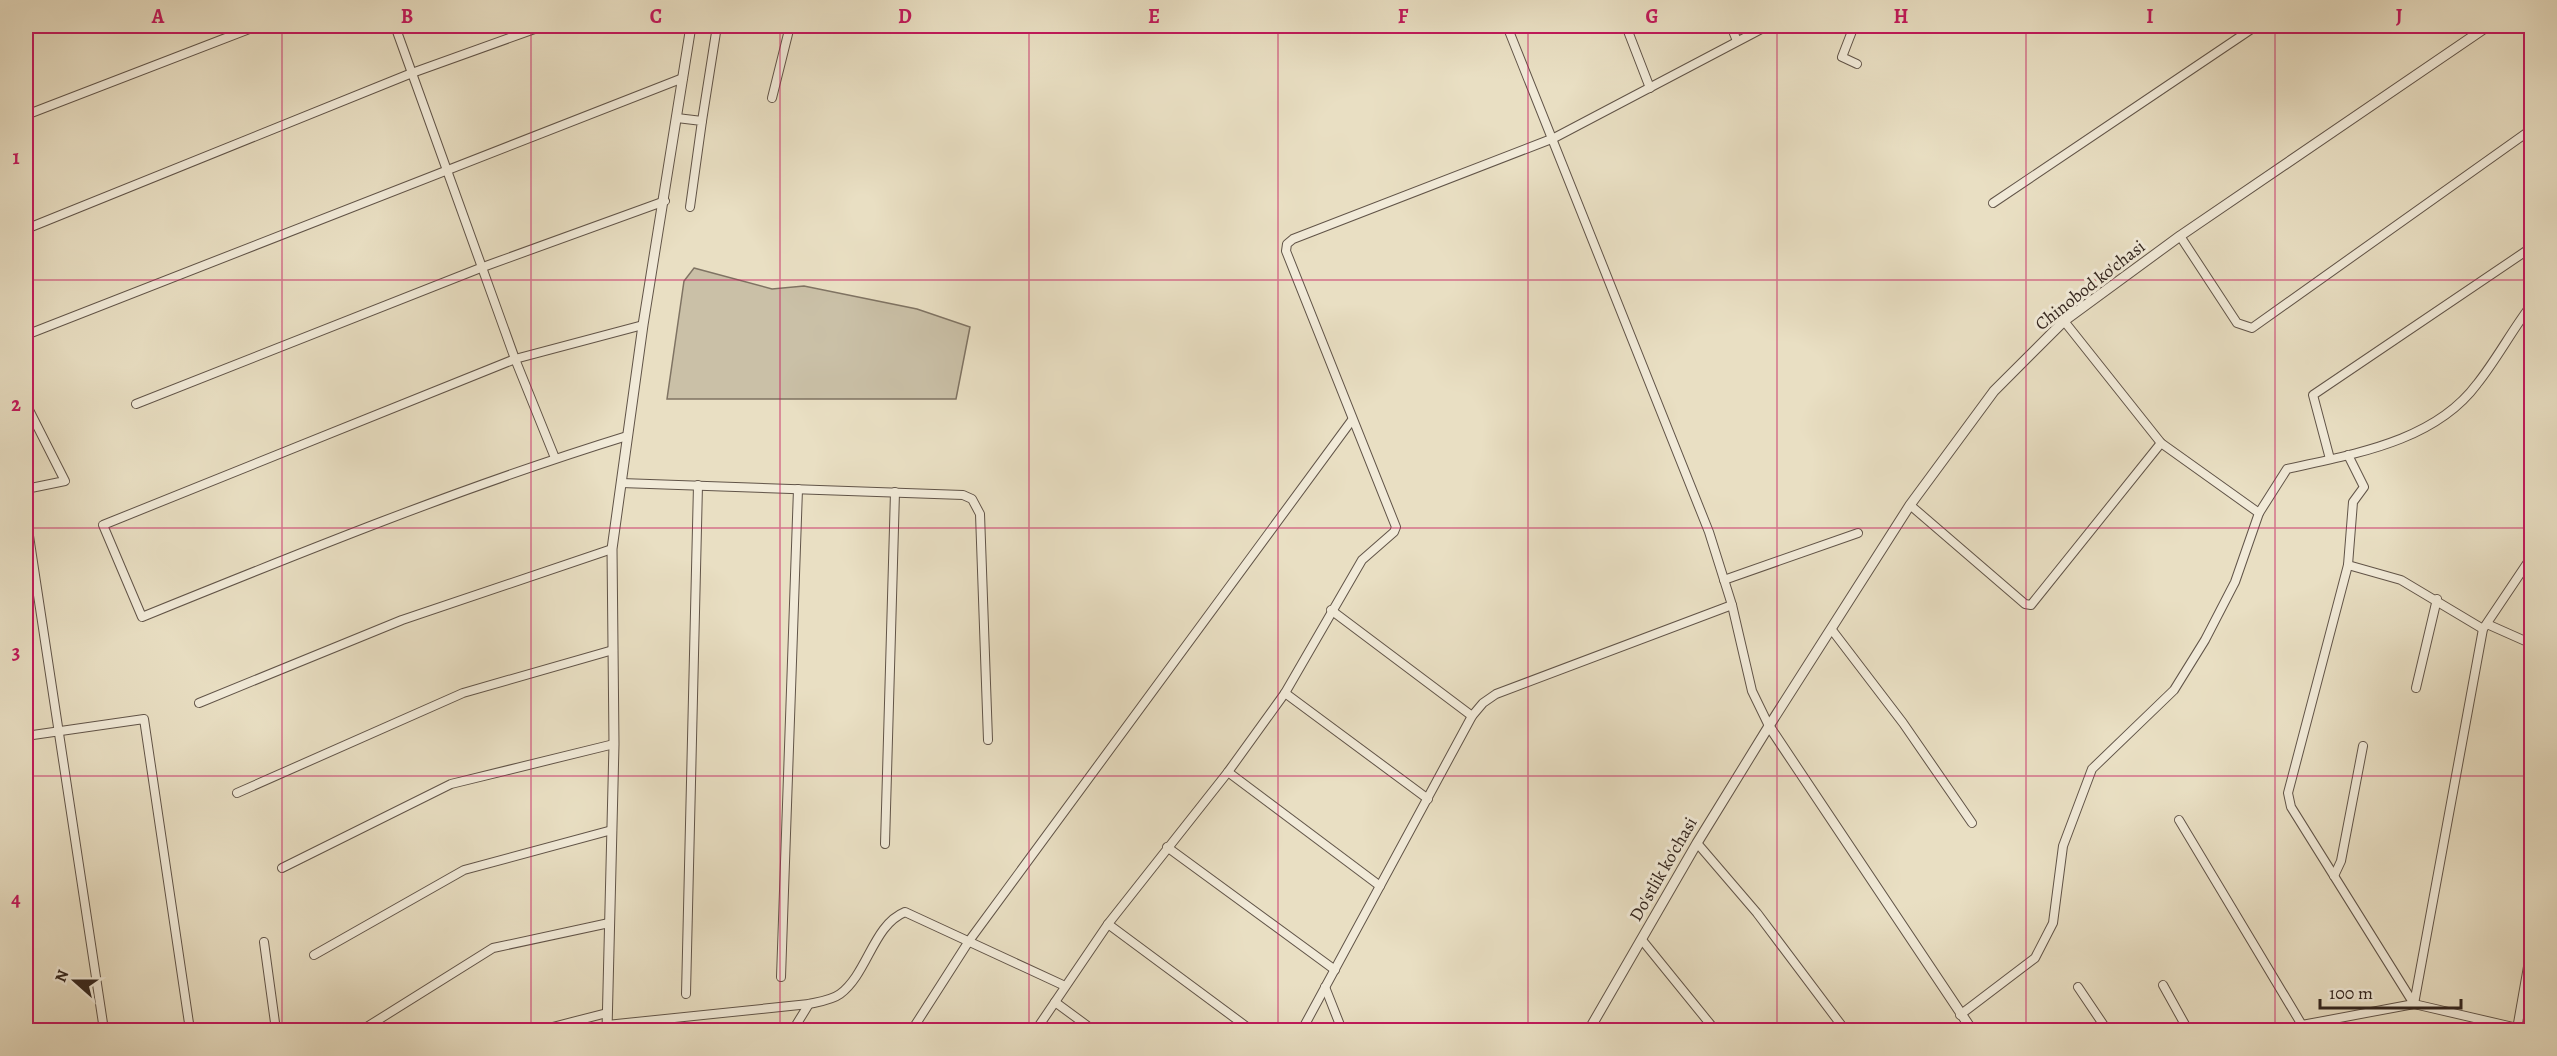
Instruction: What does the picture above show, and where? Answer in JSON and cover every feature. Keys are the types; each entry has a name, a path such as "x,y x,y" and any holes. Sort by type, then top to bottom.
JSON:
{"street":[{"path":"26,115 257,26"},
{"path":"395,26 516,359 555,458"},
{"path":"26,230 412,73 543,26"},
{"path":"691,26 643,325 612,549 614,744 607,1028 809,1004 838,996 858,975 893,917 906,912 1065,986"},
{"path":"690,207 717,26"},
{"path":"772,98 790,26"},
{"path":"1507,26 1554,138 1709,532 1732,605 1752,691 1769,726 1971,1030"},
{"path":"1626,26 1650,88"},
{"path":"1731,26 1737,41"},
{"path":"1036,1030 1108,924 1228,772 1285,693 1362,560 1391,537 1396,527 1286,251 1287,244 1293,239 1554,138 1767,26"},
{"path":"1854,26 1842,57 1857,64"},
{"path":"1993,203 2256,26"},
{"name":"Chinobod ko'chasi","path":"1769,726 1910,506 1994,391 2064,321 2180,236 2488,26"},
{"path":"26,335 683,78"},
{"path":"677,118 702,121"},
{"path":"2180,236 2237,323 2252,328 2532,129"},
{"path":"136,404 483,267 664,201"},
{"path":"2330,459 2313,395 2532,247"},
{"path":"1960,1015 2035,958 2053,922 2063,846 2092,769 2174,690 2205,640 2235,582 2259,513 2287,469 2349,455 2407,437 2445,416 2476,386 2532,304"},
{"path":"2064,321 2161,443 2259,513"},
{"path":"627,436 555,458 370,524 142,617 103,525 516,359 643,325"},
{"path":"26,404 65,481 26,489"},
{"path":"912,1030 969,941 1352,420"},
{"path":"1910,506 2025,604 2031,605 2161,443"},
{"path":"2349,455 2364,487 2353,502 2348,565 2288,793 2290,807 2414,1004"},
{"path":"621,483 963,495 972,499 980,514 988,740"},
{"path":"686,994 698,485"},
{"path":"781,977 798,489"},
{"path":"885,844 895,492"},
{"path":"26,516 105,1030"},
{"path":"1724,580 1858,533"},
{"path":"199,703 402,621 612,549"},
{"path":"2414,1004 2485,627 2532,556"},
{"path":"2348,565 2401,580 2485,627 2532,644"},
{"path":"2416,688 2437,599"},
{"path":"1302,1030 1472,716 1483,703 1497,694 1732,605"},
{"path":"1331,610 1472,716"},
{"path":"1832,630 1902,723 1971,823"},
{"path":"237,793 463,693 613,650"},
{"path":"1285,693 1428,799"},
{"path":"26,736 144,719 190,1030"},
{"name":"Do'stlik ko'chasi","path":"1588,1030 1697,843 1769,726"},
{"path":"282,868 451,784 614,744"},
{"path":"2334,876 2341,861 2363,746"},
{"path":"1228,772 1380,886"},
{"path":"2179,819 2302,1025"},
{"path":"314,955 464,870 612,830"},
{"path":"1697,843 1758,913 1845,1030"},
{"path":"1167,847 1335,970"},
{"path":"362,1030 493,948 609,923"},
{"path":"1108,924 1251,1030"},
{"path":"1641,940 1715,1030"},
{"path":"264,942 276,1030"},
{"path":"2517,1029 2532,944"},
{"path":"2163,985 2188,1030"},
{"path":"1325,987 1342,1030"},
{"path":"2078,987 2107,1030"},
{"path":"1055,1002 1093,1030"},
{"path":"793,1030 809,1004"},
{"path":"2287,1030 2302,1025 2406,1008 2414,1004 2526,1030"},
{"path":"541,1030 607,1013"}],"shaded area":[{"path":"694,268 772,289 804,286 917,309 970,327 956,399 667,399 684,281"}]}
